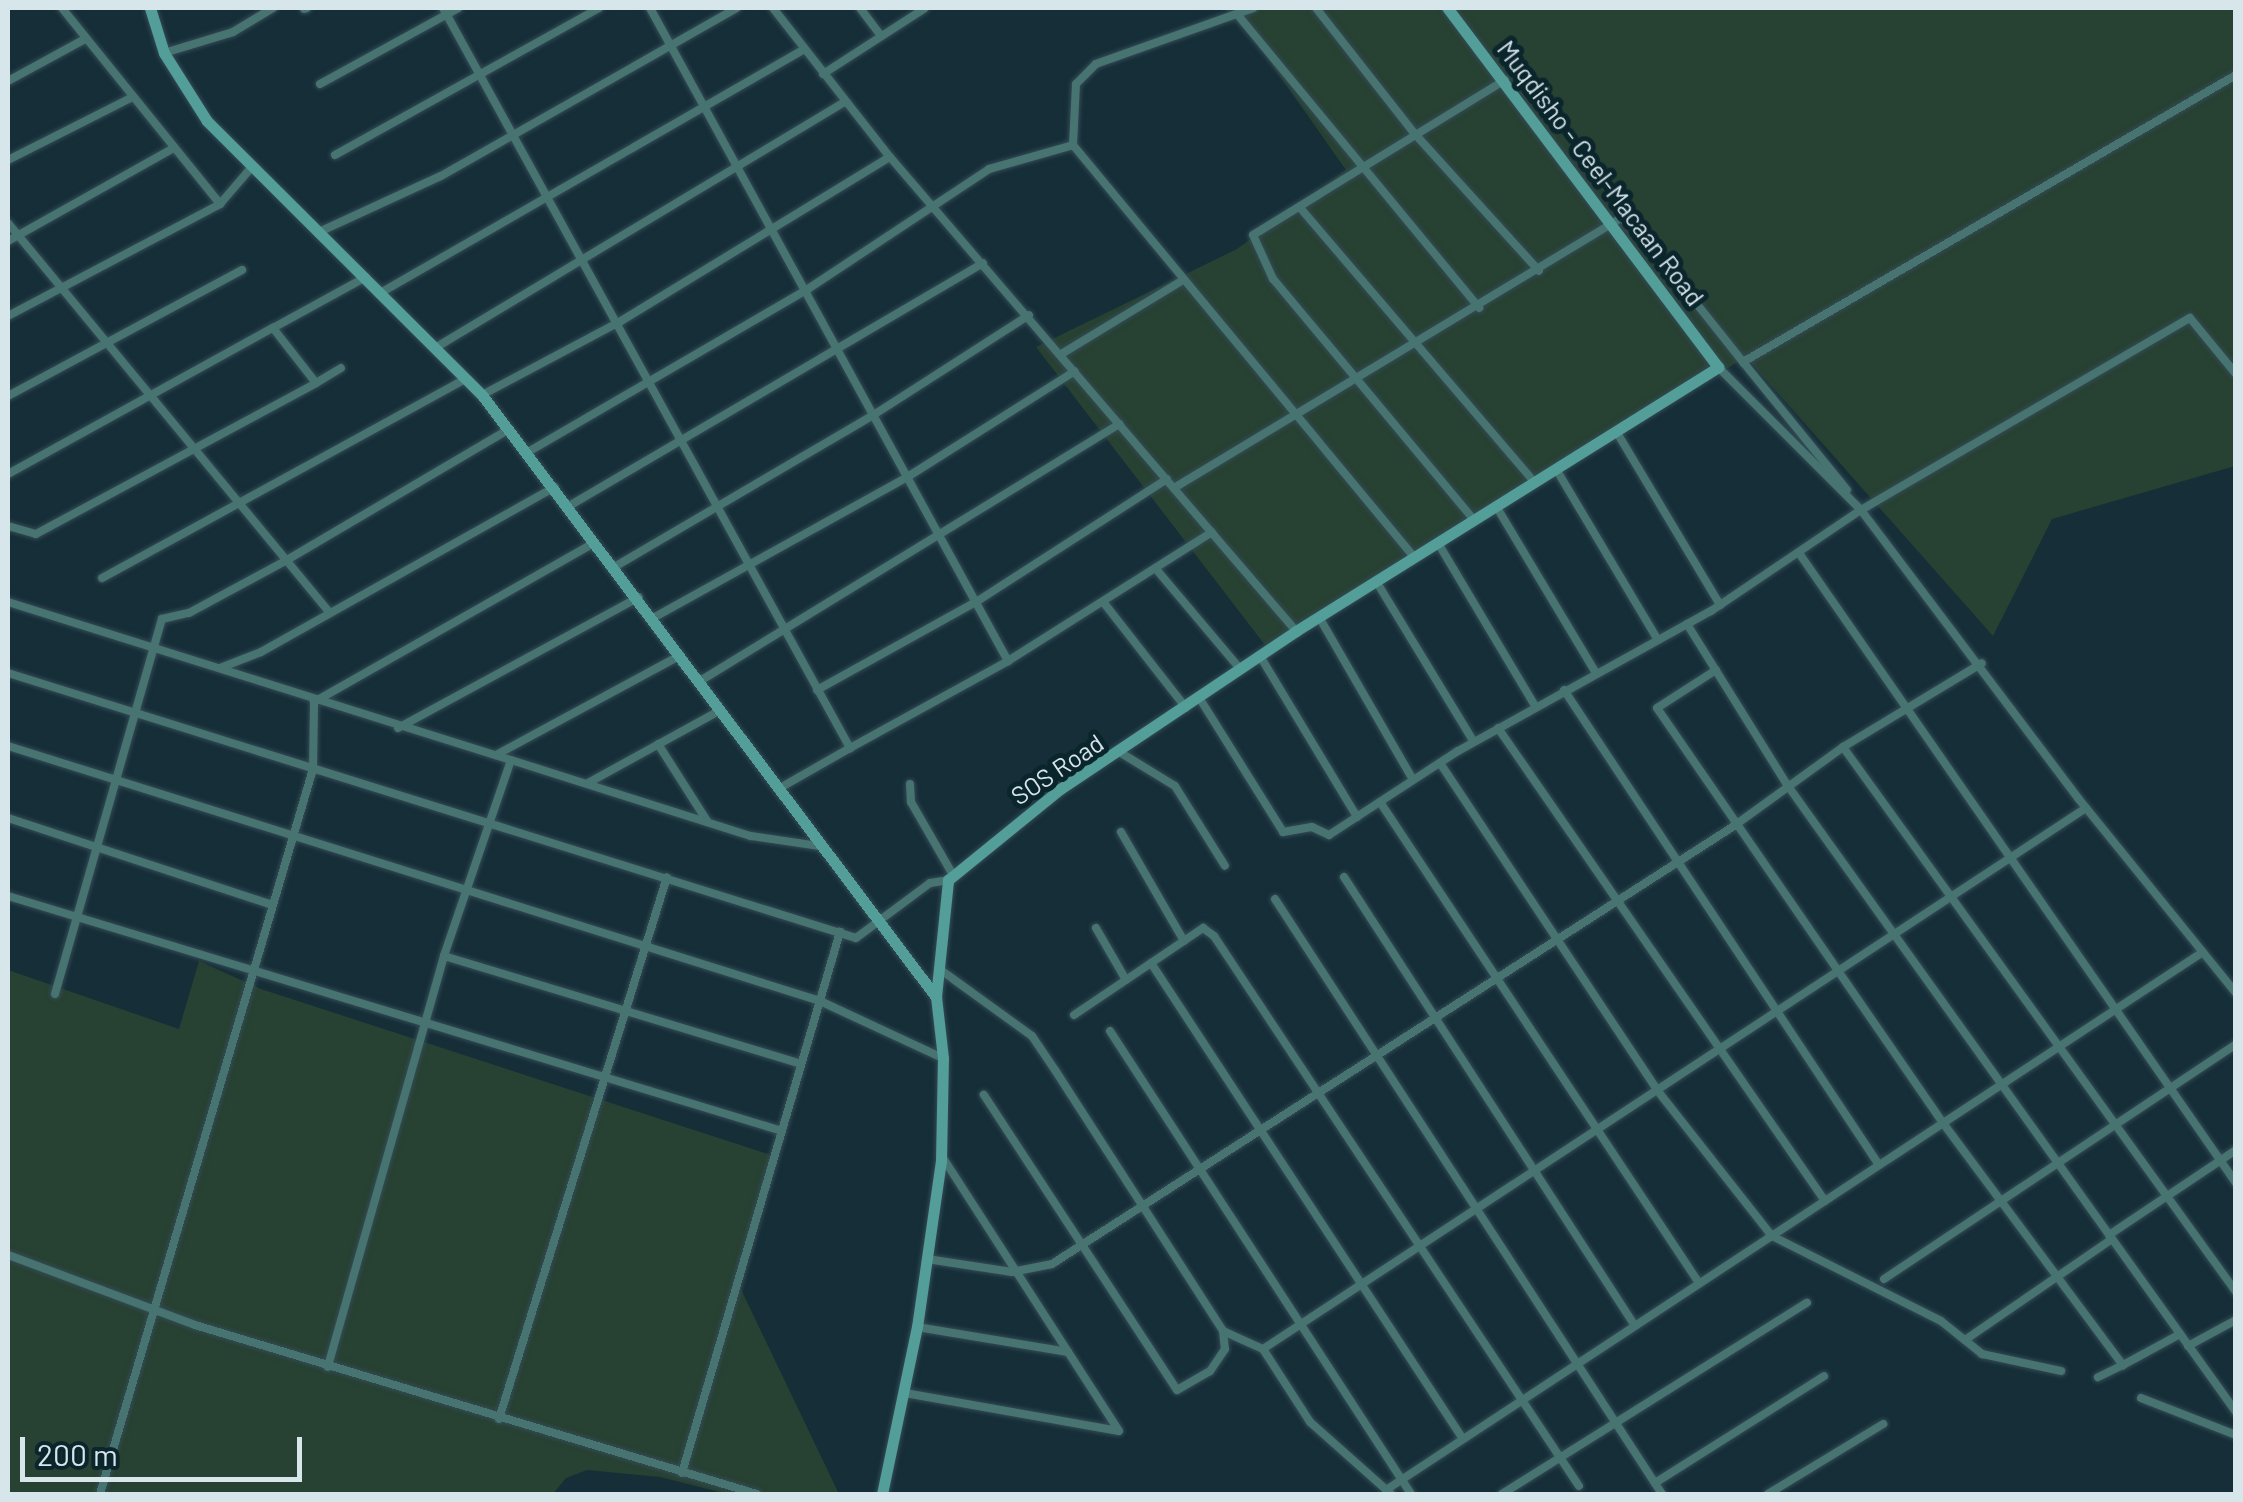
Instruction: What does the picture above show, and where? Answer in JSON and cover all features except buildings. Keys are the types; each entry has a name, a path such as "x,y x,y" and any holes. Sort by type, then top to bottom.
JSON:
{"street":[{"path":"62,8 172,150 220,204"},
{"path":"150,8 164,54 198,109 251,168 482,394 616,566 876,924 936,997"},
{"path":"164,54 233,32 273,8"},
{"path":"320,84 445,11 458,8"},
{"path":"334,155 598,8"},
{"path":"650,8 808,289 1008,661"},
{"path":"319,232 516,135 738,8"},
{"path":"773,8 890,157 1063,353 1118,424 1296,631"},
{"path":"860,8 880,36"},
{"path":"823,74 925,8"},
{"path":"1253,8 1096,64 1076,84 1072,145 1180,282 1414,557"},
{"path":"1316,8 1414,133 1539,272"},
{"name":"Muqdisho - Ceel-Macaan Road","path":"1448,8 1506,80 1608,226 1718,366"},
{"path":"445,11 620,320 748,565 850,748"},
{"path":"1237,14 1359,167 1480,308"},
{"path":"8,81 85,39"},
{"path":"382,292 552,200 804,49"},
{"path":"1742,362 2236,75"},
{"path":"1474,520 1357,382 1255,250 1253,235 1302,210 1359,167 1506,80"},
{"path":"8,160 131,98"},
{"path":"436,348 845,102"},
{"path":"528,452 808,289 1000,164 1072,145"},
{"path":"8,240 172,150"},
{"path":"482,394 620,320 890,157"},
{"path":"8,316 220,204 251,168"},
{"path":"1302,210 1534,482"},
{"path":"1174,488 1480,308 1621,218 1646,240 1862,510 1982,663 2086,808 2236,993"},
{"path":"8,223 330,613"},
{"path":"570,506 842,352 983,263"},
{"path":"8,396 103,341 242,270"},
{"path":"8,474 366,277"},
{"path":"1063,353 1180,282"},
{"path":"616,566 876,414 1028,315"},
{"path":"1200,699 1283,832 1312,827 1329,835 1474,742 1720,605 1862,510 2190,318 2236,374"},
{"path":"272,328 316,383"},
{"path":"1718,366 1862,510"},
{"name":"SOS Road","path":"950,878 1060,789 1121,753 1296,631 1718,366"},
{"path":"8,526 36,534 341,368"},
{"path":"654,618 909,476 1075,372"},
{"path":"102,578 466,378"},
{"path":"700,681 940,538 1118,424"},
{"path":"54,994 156,650 158,627 170,613 189,613 287,560 509,429"},
{"path":"1616,431 1720,605"},
{"path":"1556,468 1658,640"},
{"path":"816,690 976,602 1167,479"},
{"path":"220,668 330,613 555,488"},
{"path":"1496,506 1596,672"},
{"path":"778,788 1008,661 1104,604 1212,532"},
{"path":"314,702 597,542"},
{"path":"1438,543 1535,706"},
{"path":"1798,553 2236,1183"},
{"path":"1156,569 1241,670"},
{"path":"1376,582 1474,742"},
{"path":"398,728 639,597"},
{"path":"8,602 220,668 314,702 707,821 819,846"},
{"path":"1104,604 1186,708"},
{"path":"1319,617 1414,780"},
{"path":"1687,624 1788,786 2236,1412"},
{"path":"494,756 681,655"},
{"path":"1260,656 1358,816"},
{"path":"928,1259 1016,1272 1052,1264 1734,826 1842,746 1982,663"},
{"path":"1716,670 1657,708 1734,826 1942,1123 2123,1364"},
{"path":"8,673 136,717 487,821 856,938 930,883 950,878"},
{"path":"1564,690 1674,865 1879,1166"},
{"path":"100,1494 313,769 314,702"},
{"path":"588,784 721,710"},
{"path":"1498,728 1825,1201"},
{"path":"658,744 707,821"},
{"path":"8,746 820,1000 943,1058"},
{"path":"1842,746 2169,1194 2236,1292"},
{"path":"1121,753 1175,786 1224,866"},
{"path":"328,1367 444,956 510,760"},
{"path":"1440,763 1657,1090 1772,1236 1926,1313 2002,1361 2061,1371"},
{"path":"882,1494 917,1327 941,1155 943,1058 936,997 950,878 911,802 910,784"},
{"path":"1380,802 1699,1284"},
{"path":"1263,1348 2086,808"},
{"path":"8,818 272,906"},
{"path":"1121,832 1184,940"},
{"path":"499,1420 667,877"},
{"path":"1344,877 1636,1326"},
{"path":"8,896 782,1131"},
{"path":"1275,899 1581,1362 1662,1494"},
{"path":"1096,928 1126,980"},
{"path":"1074,1015 1203,928 1214,936 1579,1486"},
{"path":"682,1473 840,932"},
{"path":"938,968 1032,1036 1223,1332 1263,1348 1310,1422 1388,1492 2203,952"},
{"path":"444,956 801,1064"},
{"path":"1151,963 1462,1440"},
{"path":"1110,1032 1411,1494"},
{"path":"1884,1280 2236,1044"},
{"path":"984,1095 1177,1390 1220,1358 1223,1332"},
{"path":"1965,1340 2236,1150"},
{"path":"905,1393 1120,1432 941,1155"},
{"path":"8,1255 155,1310 328,1367 756,1494"},
{"path":"1502,1494 1807,1304"},
{"path":"2188,1346 2236,1320"},
{"path":"917,1327 1068,1352"},
{"path":"2098,1376 2180,1334"},
{"path":"1655,1483 1824,1376"},
{"path":"2141,1398 2236,1434"},
{"path":"1768,1494 1883,1424"}],"green space":[{"path":"1224,8 2235,8 2235,466 2052,519 1993,636 1746,357 1268,649 1036,347 1237,249 1346,170 1256,42"},
{"path":"199,961 261,989 777,1157 736,1279 839,1494 727,1494 660,1477 587,1470 566,1478 553,1494 8,1494 8,970 179,1029"}]}
